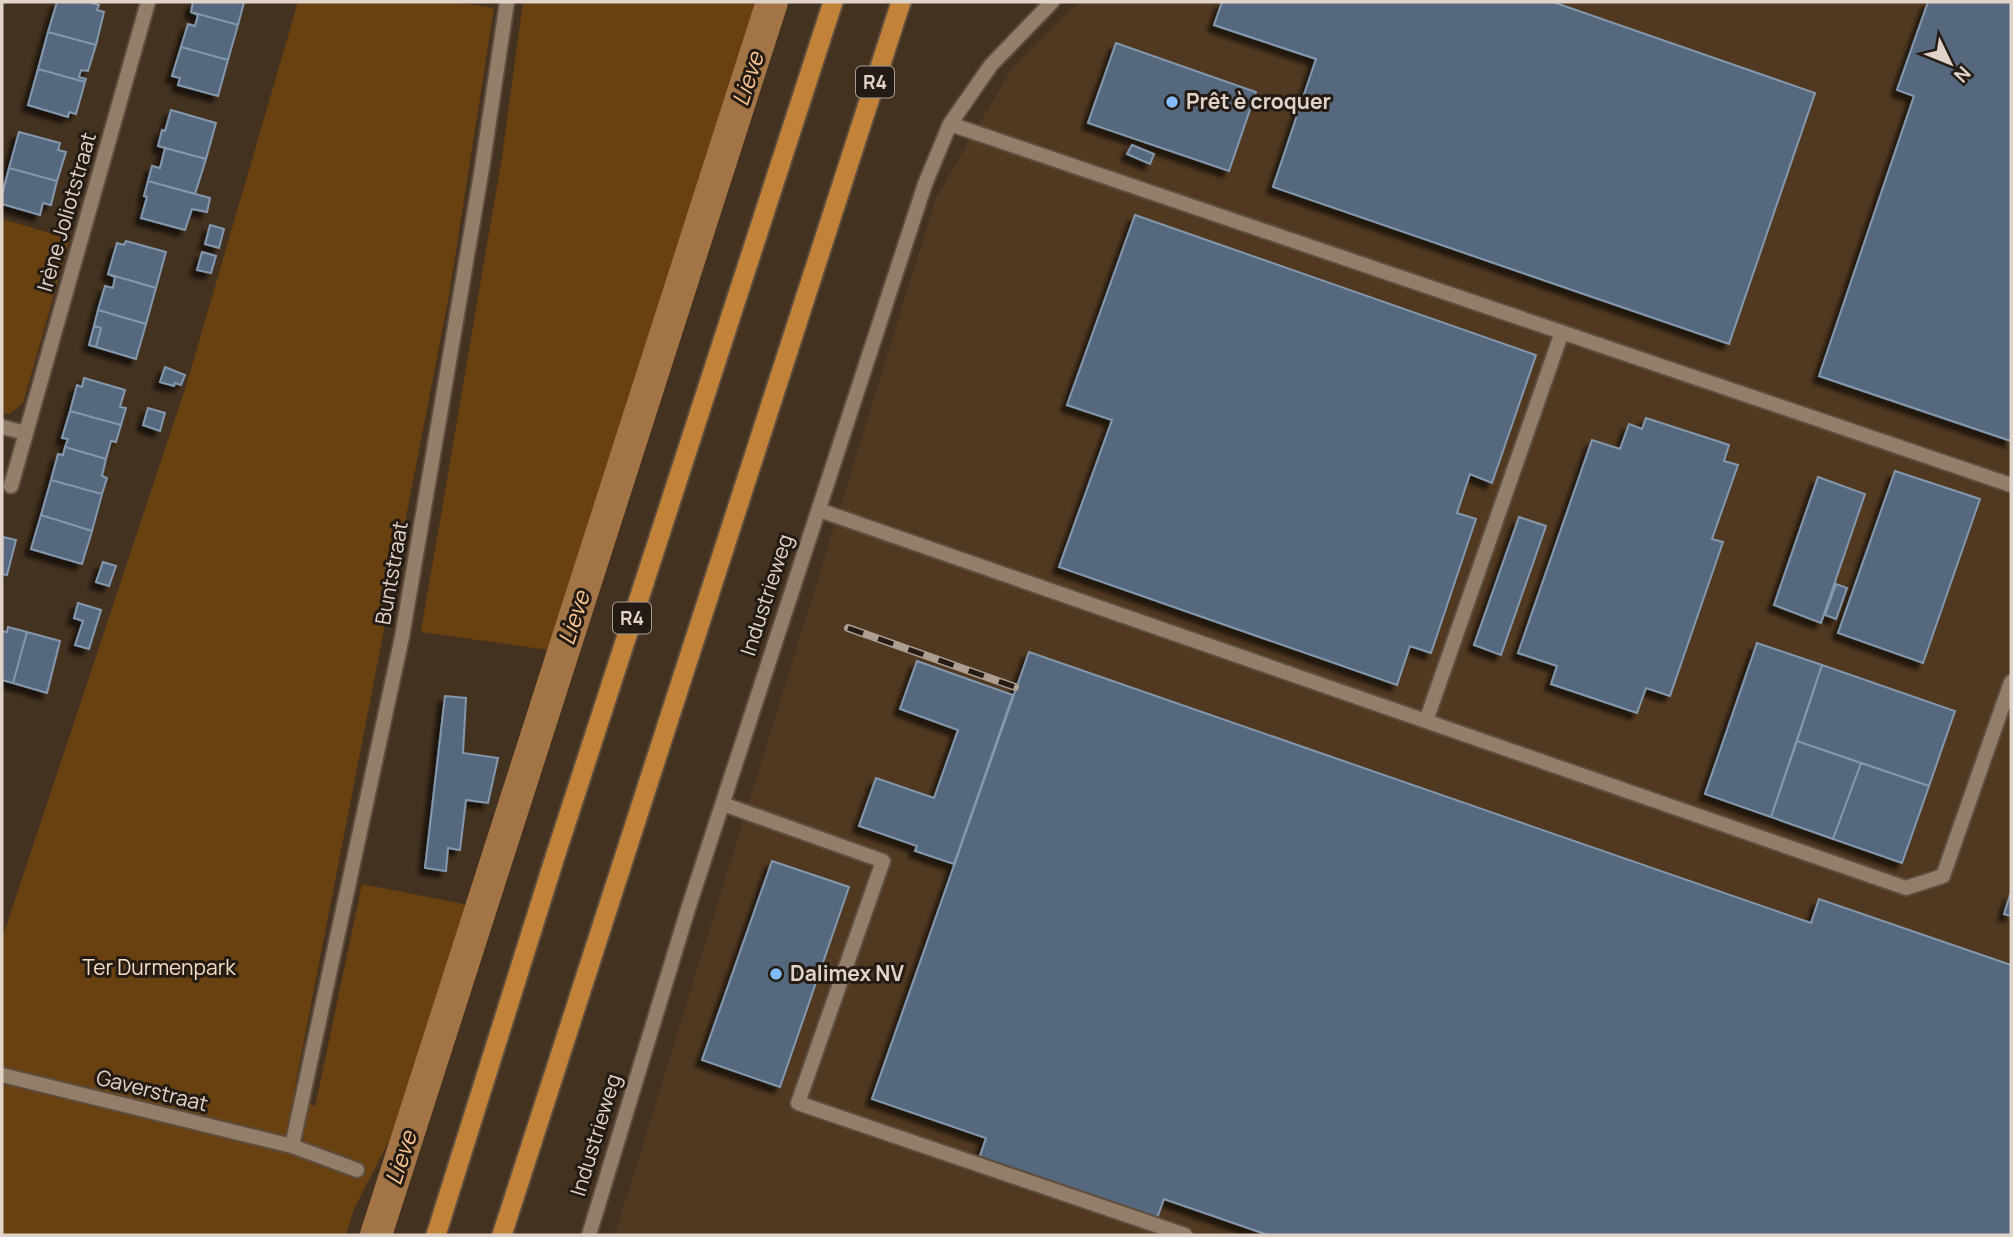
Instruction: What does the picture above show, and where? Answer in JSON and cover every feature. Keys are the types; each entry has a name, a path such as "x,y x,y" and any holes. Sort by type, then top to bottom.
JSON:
{"highway":[{"name":"R4","path":"436,1235 566,821 833,2"},
{"name":"R4","path":"502,1235 901,2"}],"street":[{"name":"Irène Joliotstraat","path":"11,486 148,2"},
{"name":"Buntstraat","path":"292,1146 402,637 482,168 507,2"},
{"name":"Industrieweg","path":"589,1235 723,804 925,184 950,124 991,65 1052,2"},
{"path":"950,124 2011,485"},
{"path":"1426,721 1562,332"},
{"path":"2,427 26,433"},
{"path":"819,510 1906,888 1943,876 2011,682"},
{"path":"723,804 883,861 798,1103 1185,1235"},
{"name":"Gaverstraat","path":"2,1075 292,1146 357,1170"}],"shaded area":[{"path":"1079,2 2011,2 2011,1235 615,1235 936,198 1011,70"}],"green space":[{"name":"Ter Durmenpark","path":"298,2 456,2 494,8 449,296 294,1092 315,1107 362,884 468,905 410,1100 354,1209 346,1235 2,1235 2,939 186,386"},
{"path":"523,2 759,2 548,650 421,632 502,157"},
{"path":"2,219 70,239 23,403 9,414 2,413"}],"building":[{"path":"57,2 88,2 99,5 97,10 104,12 96,45 48,32"},
{"path":"193,2 244,2 238,25 191,12"},
{"path":"1222,2 1553,2 1815,93 1729,344 1273,187 1316,59 1214,25"},
{"path":"1928,2 2011,2 2011,441 1819,376 1914,96 1897,90"},
{"path":"191,12 238,25 228,60 181,47 188,24 195,26 198,15"},
{"path":"48,32 96,45 88,71 81,70 79,77 86,79 85,82 38,69"},
{"path":"1116,43 1256,92 1229,171 1088,123"},
{"path":"181,47 228,60 218,96 178,85 180,78 172,76"},
{"path":"38,69 85,82 76,114 69,112 68,117 28,105"},
{"path":"171,110 216,123 206,159 158,146"},
{"path":"19,132 60,143 58,150 66,152 57,181 9,168"},
{"path":"1132,145 1154,154 1150,164 1127,154"},
{"path":"165,148 206,159 195,194 148,181 152,166 160,168"},
{"path":"9,168 57,181 51,205 43,203 40,215 2,204"},
{"path":"148,181 210,198 207,212 192,209 185,230 141,218"},
{"path":"1135,215 1536,355 1492,483 1470,474 1457,513 1476,519 1431,653 1410,646 1397,685 1059,567 1112,420 1067,405"},
{"path":"210,225 224,229 219,248 205,244"},
{"path":"126,241 166,252 156,288 108,274 117,243 124,245"},
{"path":"202,252 216,256 211,273 197,270"},
{"path":"108,274 156,288 146,324 98,310 105,286 113,288 115,277"},
{"path":"98,310 146,324 136,359 96,347 101,328 94,326"},
{"path":"94,326 101,328 96,347 89,345"},
{"path":"165,367 185,375 181,385 160,382"},
{"path":"84,378 125,390 120,407 126,408 121,425 70,411 77,385 82,387"},
{"path":"148,408 165,413 160,431 143,425"},
{"path":"70,411 121,425 116,442 111,441 106,459 65,447 68,439 62,438"},
{"path":"1646,418 1729,445 1724,461 1738,465 1712,539 1723,542 1670,696 1646,688 1637,713 1551,684 1557,666 1518,653 1592,440 1620,449 1629,424 1642,429"},
{"path":"65,447 106,459 102,476 107,478 102,494 51,480 58,454 63,455"},
{"path":"1895,471 1980,499 1923,663 1838,633"},
{"path":"1818,477 1865,494 1821,623 1774,605"},
{"path":"51,480 102,494 92,531 41,515"},
{"path":"41,515 92,531 82,564 31,549"},
{"path":"1519,517 1546,526 1501,655 1474,645"},
{"path":"3,537 16,540 7,575 2,574"},
{"path":"103,562 116,566 109,586 96,582"},
{"path":"1836,584 1847,588 1836,619 1825,615"},
{"path":"78,603 101,610 89,649 75,645 83,621 74,618"},
{"path":"8,627 27,632 13,683 2,680 2,631 7,632"},
{"path":"27,632 60,641 47,693 13,683"},
{"path":"1757,643 1822,665 1771,817 1705,794"},
{"path":"1029,652 1811,923 1819,899 2011,965 2011,1235 1268,1235 1164,1199 1156,1221 979,1159 986,1138 872,1099"},
{"path":"917,661 1013,695 954,864 915,851 917,846 859,826 876,778 934,798 958,730 900,709"},
{"path":"1822,665 1955,711 1929,786 1797,741"},
{"path":"445,696 466,698 463,753 498,758 488,803 466,800 460,850 448,848 446,871 425,868"},
{"path":"1797,741 1861,763 1833,839 1771,817"},
{"path":"1861,763 1929,786 1902,863 1833,839"},
{"name":"Dalimex NV","path":"772,861 849,887 780,1087 702,1060"},
{"path":"2011,892 2011,916 2004,914"}],"waterway":[{"name":"Lieve","path":"376,1235 772,2"}],"railway":[{"path":"848,628 1015,687"}],"place":[{"name":"Prêt è croquer","path":"1172,102"},
{"name":"Dalimex NV","path":"776,974"}]}
